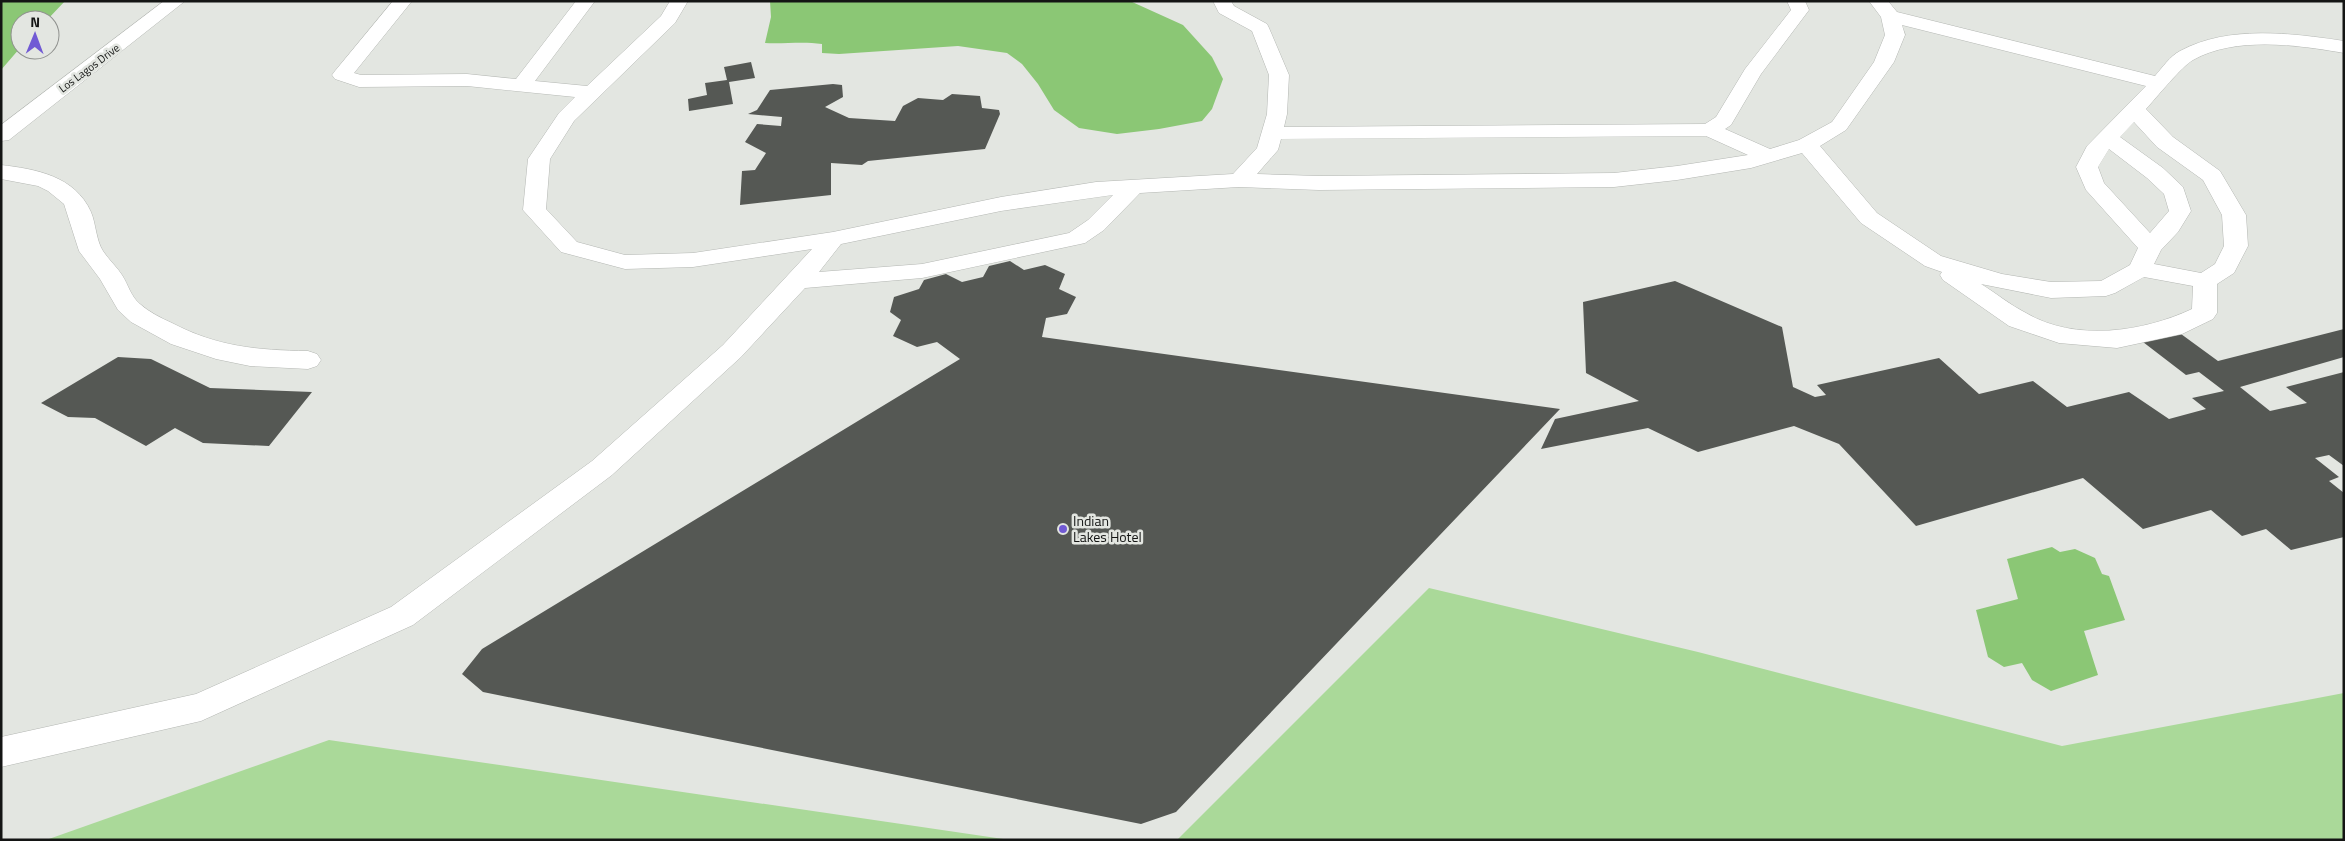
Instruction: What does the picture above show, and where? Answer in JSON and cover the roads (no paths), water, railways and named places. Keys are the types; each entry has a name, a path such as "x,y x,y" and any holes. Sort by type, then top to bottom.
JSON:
{"street":[{"name":"Los Lagos Drive","path":"1,135 176,1"},
{"path":"403,1 342,75 359,81 466,80 591,92"},
{"path":"521,85 586,1"},
{"path":"679,1 668,19 566,117 539,160 534,210 569,247 625,262 693,260 832,240 1001,204 1096,189 1238,180 1319,183 1614,180 1677,173 1769,156 1807,145 1840,126 1884,62 1895,35 1884,9"},
{"path":"1222,1 1226,9 1260,28 1279,75 1277,114 1267,150 1238,180"},
{"path":"1709,130 1724,122 1752,73 1800,10 1796,1"},
{"path":"1884,9 2159,82"},
{"path":"2150,247 2094,184 2086,167 2095,151 2107,137 2159,82 2185,56 2218,43 2283,40 2308,41 2344,47"},
{"path":"2134,108 2165,142 2212,176 2234,215 2236,246 2225,268 2205,281 2140,269"},
{"path":"1272,133 1709,130 1769,156"},
{"path":"1933,261 1999,280 2051,290 2106,288 2140,269 2150,247 2170,227 2180,211 2176,192 2155,172 2107,137"},
{"path":"1807,145 1869,218 2018,320 2059,335 2117,340 2173,328 2204,313 2205,281"},
{"path":"1,172 48,181 68,194 79,211 83,231 91,251 110,276 130,308 155,325 186,343 215,352 240,357 308,360"},
{"path":"798,281 922,271 1077,238 1096,225 1133,187"},
{"path":"1,752 201,707 402,616 602,468 732,351 798,281 832,240"}],"place":[{"name":"Indian Lakes Hotel","path":"1063,529"}]}
